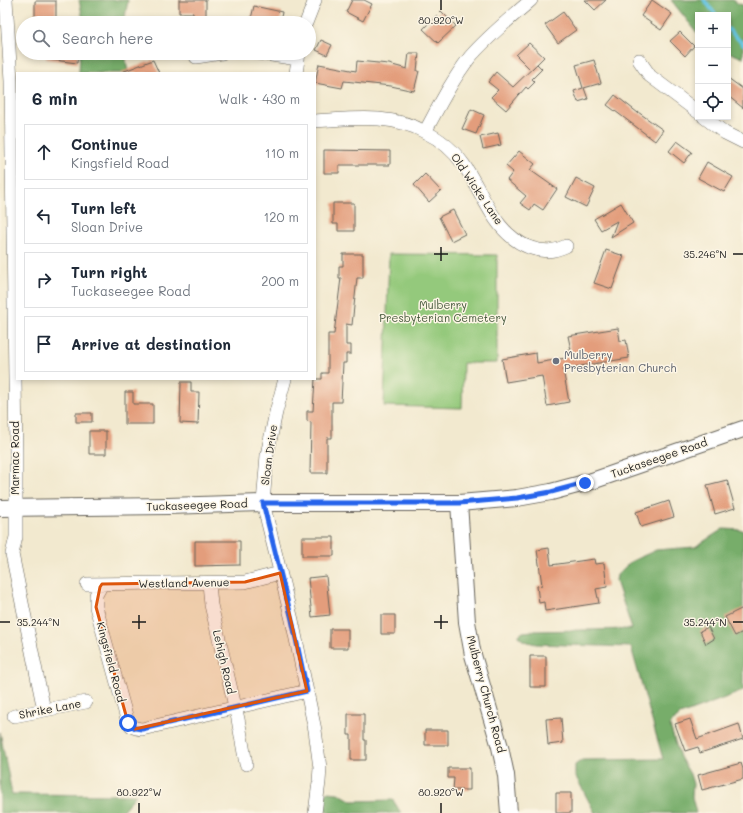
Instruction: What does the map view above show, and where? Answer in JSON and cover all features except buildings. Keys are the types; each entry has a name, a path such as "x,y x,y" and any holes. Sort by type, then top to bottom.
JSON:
{"street":[{"name":"Marmac Road","path":"6,0 11,81 8,508 16,537 12,554 44,710"},
{"path":"309,16 315,0"},
{"path":"425,132 456,77 471,57 491,36 531,0"},
{"path":"296,72 298,60"},
{"path":"639,60 650,76 695,110"},
{"name":"Old Wicke Lane","path":"316,121 374,118 412,125 437,139 463,164 489,209 500,225 512,237 526,246 542,251 557,250 566,246"},
{"path":"708,120 726,133 743,142"},
{"name":"Sloan Drive","path":"285,380 267,455 263,503 316,730 320,768 315,813"},
{"name":"Tuckaseegee Road","path":"8,508 263,503 459,503 517,498 551,492 585,483 742,431"},
{"name":"Mulberry Church Road","path":"459,503 467,622 473,655 500,747 506,775 509,813"},
{"name":"Westland Avenue","path":"87,584 245,582 280,573"},
{"name":"Lehigh Road","path":"209,583 211,606 235,707 246,764"},
{"name":"Kingsfield Road","path":"102,584 96,595 96,607 126,719 131,726 142,729 307,691"},
{"name":"Shrike Lane","path":"14,716 86,702"}],"highlighted area":[{"path":"280,573 307,691 135,729 127,719 96,607 100,587 102,584 245,582"}],"green space":[{"path":"79,0 128,0 125,16 82,16"},
{"path":"671,0 733,0 743,5 743,58 731,53 731,12 695,12 695,30"},
{"path":"80,60 126,60 128,72 79,72"},
{"name":"Mulberry Presbyterian Cemetery","path":"389,254 497,255 497,363 463,363 462,408 384,406"},
{"path":"723,529 743,530 743,691 680,715 672,722 670,726 680,757 690,774 693,784 692,797 696,813 595,813 575,775 575,765 582,760 663,759 631,647 536,644 524,641 518,636 523,632 532,631 632,629 616,581 617,575 630,562 656,550 695,547"},
{"path":"0,732 12,794 136,795 120,813 0,813"},
{"path":"327,792 338,793 352,801 393,800 401,813 330,813 325,810 324,800"}],"waterway":[{"path":"704,0 714,12"},
{"path":"731,32 743,44"}],"place":[{"name":"Mulberry Presbyterian Church","path":"556,361"}],"route":[{"path":"128,723 135,728 142,729 307,691 292,620 263,503 459,503 517,498 551,492 585,483"}]}
